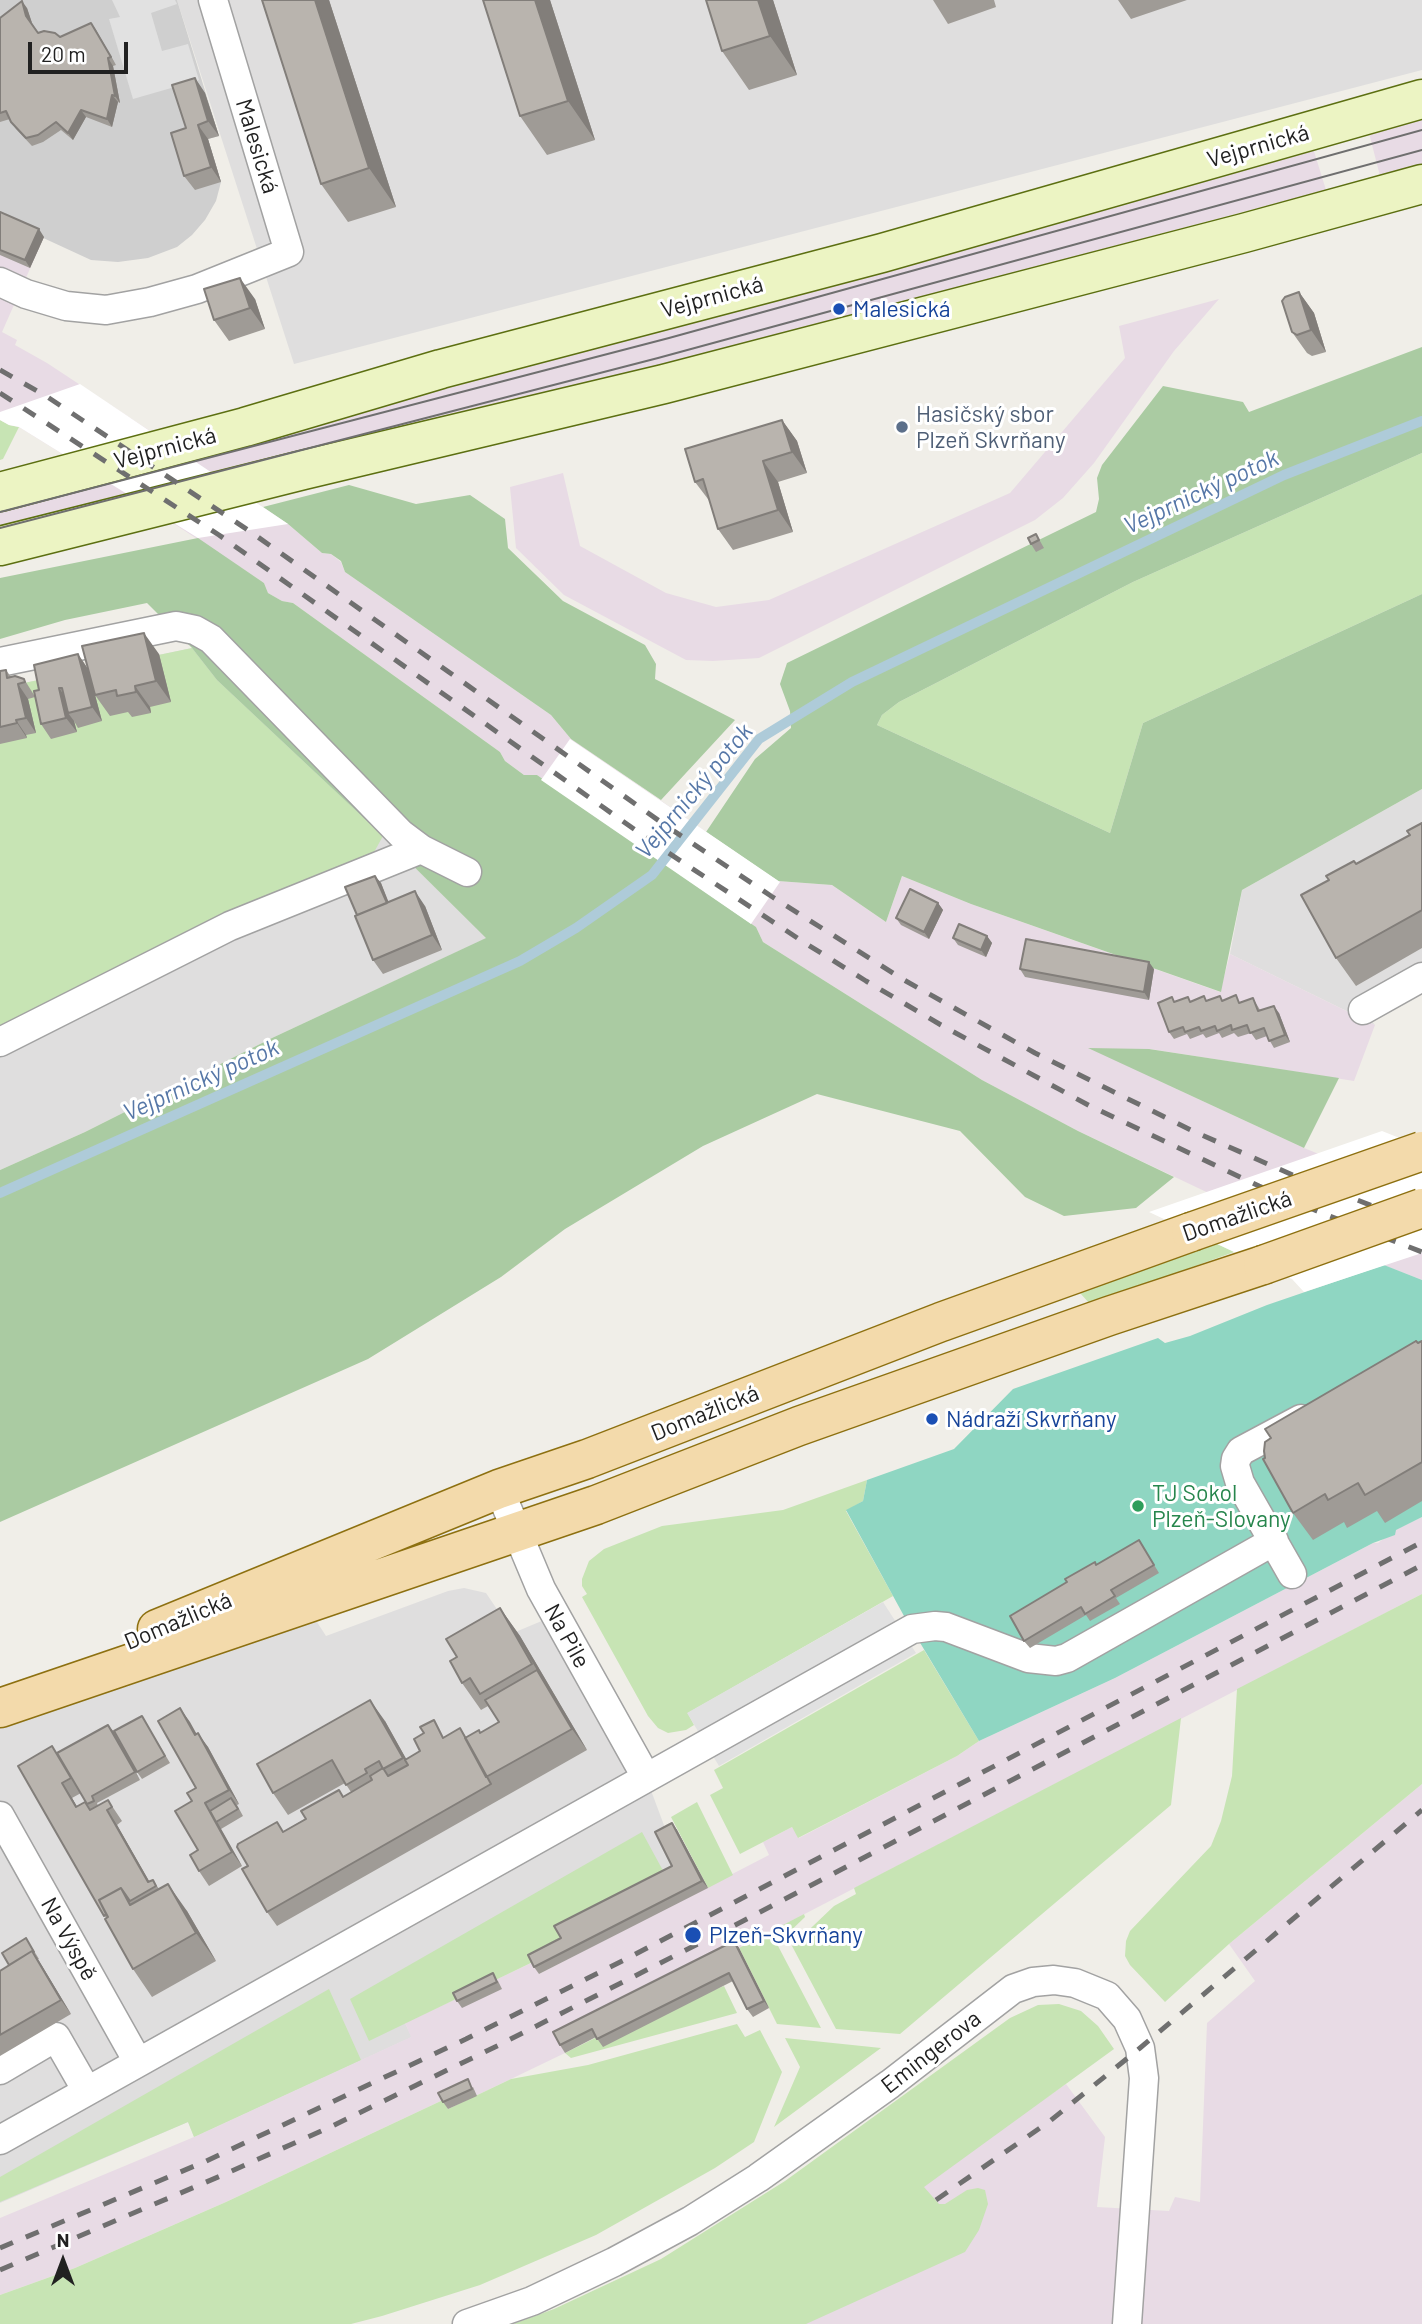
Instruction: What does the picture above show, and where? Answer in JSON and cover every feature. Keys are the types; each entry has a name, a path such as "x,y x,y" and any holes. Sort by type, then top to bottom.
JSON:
{"main road":[{"name":"Vejprnická","path":"0,492 245,427 454,366 882,253 1422,99"},
{"path":"0,546 664,384 1422,184"},
{"name":"Domažlická","path":"0,1702 142,1635 499,1489 587,1459 941,1322 1422,1151"},
{"name":"Domažlická","path":"0,1708 596,1505 799,1426 1422,1208"}],"street":[{"name":"Malesická","path":"0,282 26,294 66,306 106,310 197,289 289,252 213,0"},
{"path":"0,662 176,626 195,630 211,639 392,824 421,849 467,872"},
{"path":"0,1042 230,926 421,849"},
{"path":"1363,1010 1422,977"},
{"path":"1292,1574 1240,1483 1235,1466 1236,1459 1241,1451 1325,1406"},
{"name":"Na Pile","path":"499,1489 541,1589 646,1777"},
{"path":"0,2140 912,1629 946,1627 1028,1658 1056,1661 1067,1658 1274,1541"},
{"name":"Na Výspě","path":"0,1816 138,2062"},
{"name":"Emingerova","path":"467,2324 542,2297 690,2221 758,2178 890,2084 1013,1989 1033,1982 1054,1980 1074,1983 1107,1996 1127,2019 1140,2048 1144,2078 1127,2324"},
{"path":"0,2070 56,2037 87,2091"}],"shaded area":[{"path":"0,0 177,0 219,136 208,139 221,182 216,201 205,220 177,247 148,258 118,262 91,260 0,218"},
{"path":"112,0 175,0 177,4 151,13 162,51 188,44 199,80 133,99 109,19 120,17"},
{"path":"177,0 1422,0 1422,70 294,364"},
{"path":"1422,117 1422,164 1380,176 1369,133"},
{"path":"1313,148 1326,190 225,481 288,524 322,553 331,554 341,562 345,572 551,715 571,739 778,881 832,885 886,922 902,876 971,904 1220,992 1230,954 1375,1025 1354,1081 1150,1049 1153,1078 1304,1148 1422,1196 1422,1280 1257,1216 1078,1131 982,1080 763,942 756,927 537,775 524,775 505,761 500,752 293,603 282,601 268,593 264,583 141,502 0,538 0,501 96,475 19,427 0,420 0,218 44,237 2,332 17,340 15,345 47,363 182,452"},
{"path":"1219,299 1174,351 1094,463 1063,498 1035,520 759,658 686,660 564,595 516,548 510,487 563,473 580,546 666,593 716,607 769,600 1010,493 1125,358 1119,326"},
{"path":"192,648 487,938 272,1038 85,1132 0,1170 0,688"},
{"path":"1422,789 1422,977 1363,1011 1375,1025 1230,954 1242,890"},
{"path":"1422,1517 1422,1594 558,2039 565,2053 448,2109 443,2100 226,2202 75,2268 0,2295 0,2218 194,2137 411,2037 405,2023 533,1962 539,1974 769,1855 763,1842 792,1827 799,1838 957,1756 979,1741 1115,1678 1373,1543 1378,1543 1395,1530"},
{"path":"464,1588 486,1593 513,1633 556,1615 646,1777 668,1836 689,1877 405,2023 412,2037 194,2137 188,2122 0,2203 0,1727 123,1681 315,1619 326,1636 448,1591"},
{"path":"883,1602 916,1653 719,1766 687,1713"},
{"path":"1422,1784 1422,2324 671,2324 1029,2109 1066,2084 1105,2137 1097,2207 1169,2211 1175,2197 1200,2202 1207,2023 1255,1981 1229,1944"}],"green space":[{"path":"1422,347 1422,453 1133,582 899,702 882,715 877,725 1110,833 1143,723 1422,594 1422,789 1242,890 1221,992 971,904 902,876 886,922 832,885 778,881 706,832 755,759 791,728 790,711 780,684 787,663 1096,512 1099,499 1097,478 1102,465 1163,386 1243,402 1249,412"},
{"path":"0,420 19,427 3,459 0,460"},
{"path":"1422,453 1422,594 1143,723 1110,833 877,725 882,715 899,702 1133,582"},
{"path":"349,485 416,504 470,495 505,519 508,548 563,601 645,645 656,664 655,679 735,720 661,800 571,739 551,715 345,572 341,561 331,554 322,553 263,507"},
{"path":"198,538 264,583 268,593 282,601 293,603 500,752 505,761 524,775 537,775 756,927 763,942 982,1080 1078,1131 1174,1177 1136,1208 1064,1216 1025,1197 960,1131 817,1094 703,1146 565,1229 501,1277 368,1359 0,1522 0,1170 85,1132 272,1038 486,938 383,836 217,680 192,648 147,603 65,620 0,639 0,578"},
{"path":"192,648 217,680 383,836 373,854 265,896 0,1026 0,688"},
{"path":"1088,1048 1149,1049 1339,1078 1304,1148"},
{"path":"1215,1243 1234,1252 1090,1304 1080,1293"},
{"name":"TJ Sokol Plzeň-Slovany","path":"1384,1265 1422,1280 1422,1517 1396,1530 1395,1535 1373,1543 1115,1678 979,1741 904,1616 846,1510 863,1501 867,1480 954,1449 1013,1389 1158,1338 1165,1343 1190,1336 1267,1305"},
{"path":"867,1480 863,1501 846,1511 893,1596 688,1713 694,1725 686,1730 668,1733 658,1728 648,1716 582,1597 587,1594 582,1586 582,1579 589,1561 604,1549 662,1526 783,1510"},
{"path":"1422,1594 1422,1784 1229,1944 1165,2002 1130,1965 1125,1956 1126,1941 1130,1931 1211,1846 1221,1821 1232,1776 1237,1689"},
{"path":"924,1650 979,1741 957,1756 798,1838 792,1827 740,1854 710,1795 723,1788 714,1770"},
{"path":"1181,1718 1171,1805 900,2034 836,2029 792,1946 834,1906 856,1894 854,1888"},
{"path":"697,1802 733,1875 708,1888 671,1817"},
{"path":"642,1832 667,1878 566,1946 369,2041 350,1999"},
{"path":"804,1914 805,1917 777,1944 821,2028 777,2024 739,1948"},
{"path":"724,1986 737,2013 571,2058 565,2053 597,2037"},
{"path":"329,1989 361,2060 194,2137 188,2122 0,2202 0,2177"},
{"path":"1059,2004 1081,2011 1098,2026 1114,2049 924,2187 939,2204 945,2204 967,2190 985,2190 988,2204 979,2230 965,2252 806,2324 513,2324 554,2309 661,2259 785,2181 1010,2018 1038,2005"},
{"path":"737,2024 745,2037 760,2030 782,2072 754,2142 715,2168 596,2235 480,2285 351,2324 0,2324 0,2295 75,2268 226,2202 443,2100 448,2109 511,2079 588,2065"},
{"path":"785,2038 881,2048 774,2127 800,2067"}],"pier":[{"path":"80,384 288,524 198,538 19,427 0,420 0,412"},
{"path":"570,739 780,882 751,924 541,780"},
{"path":"1382,1131 1422,1147 1422,1253 1304,1292 1292,1279 1149,1212"}],"building":[{"path":"262,0 315,0 369,168 321,184"},
{"path":"483,0 535,0 568,101 520,116"},
{"path":"706,0 758,0 770,36 722,51"},
{"path":"22,1 26,16 38,33 55,33 60,37 91,23 111,57 108,58 115,96 112,95 107,119 81,110 68,133 56,122 38,135 26,138 11,122 6,111 0,113 0,18"},
{"path":"195,78 208,121 198,125 211,167 184,176 171,133 186,128 172,85"},
{"path":"0,212 39,229 25,260 0,250"},
{"path":"240,278 250,308 214,320 204,289"},
{"path":"1299,292 1311,330 1297,335 1292,332 1282,301 1285,297"},
{"path":"782,420 792,452 763,461 778,510 718,529 703,479 695,482 685,449"},
{"path":"1036,534 1039,540 1031,544 1028,538"},
{"path":"144,633 156,681 135,686 136,692 117,696 116,690 95,695 82,646"},
{"path":"78,654 92,707 68,713 62,688 59,688 66,718 41,724 34,691 39,690 34,665"},
{"path":"6,670 7,678 15,676 24,679 25,682 18,684 26,718 0,727 0,671"},
{"path":"1422,823 1422,910 1336,958 1301,895 1329,880 1326,876 1354,861 1356,864 1410,835 1407,831"},
{"path":"375,876 387,903 357,915 345,887"},
{"path":"910,889 938,903 924,932 896,918"},
{"path":"415,891 432,935 373,960 355,916"},
{"path":"959,924 987,936 981,950 953,938"},
{"path":"1026,939 1149,962 1144,992 1020,969"},
{"path":"1236,995 1239,1003 1253,998 1258,1011 1274,1006 1285,1035 1269,1041 1264,1028 1250,1033 1247,1025 1232,1030 1231,1025 1217,1031 1215,1026 1201,1031 1199,1027 1185,1032 1183,1027 1169,1032 1158,1003 1172,997 1174,1002 1188,997 1190,1002 1204,996 1206,1001 1220,996 1222,1001"},
{"path":"1416,1341 1422,1341 1422,1462 1365,1495 1358,1483 1328,1500 1325,1494 1293,1513 1263,1459 1265,1442 1271,1438 1265,1429"},
{"path":"1139,1540 1154,1565 1111,1590 1115,1596 1085,1614 1081,1607 1024,1641 1010,1616 1067,1582 1065,1579"},
{"path":"500,1608 532,1664 480,1694 470,1678 462,1683 450,1661 457,1657 446,1639"},
{"path":"537,1670 572,1729 486,1777 465,1738 499,1722 485,1700"},
{"path":"370,1700 403,1758 383,1769 379,1761 365,1769 367,1773 346,1785 332,1760 273,1793 257,1764"},
{"path":"180,1708 195,1735 198,1733 229,1790 205,1803 232,1852 199,1871 190,1855 198,1850 175,1811 192,1801 187,1793 196,1788 158,1721"},
{"path":"142,1716 165,1756 137,1772 114,1731"},
{"path":"434,1720 443,1738 460,1728 491,1784 267,1912 242,1869 248,1866 237,1847 238,1844 277,1822 283,1832 306,1819 301,1811 339,1790 343,1797 372,1780 370,1776 383,1768 388,1776 408,1765 405,1760 420,1751 414,1739 424,1733 420,1727"},
{"path":"108,1725 135,1772 92,1796 94,1801 87,1804 57,1753"},
{"path":"52,1746 71,1778 62,1783 76,1807 85,1802 90,1810 108,1800 112,1807 107,1810 148,1882 153,1880 156,1886 130,1901 121,1888 99,1900 106,1914 104,1916 18,1766"},
{"path":"231,1798 238,1809 216,1822 210,1811"},
{"path":"672,1823 702,1881 534,1967 528,1955 561,1938 554,1926 672,1866 655,1832"},
{"path":"168,1884 196,1933 133,1969 105,1919 108,1917 99,1900 121,1888 130,1905"},
{"path":"26,1938 34,1952 9,1965 2,1953"},
{"path":"734,1941 764,2001 747,2009 729,1973 597,2039 592,2029 560,2045 553,2032"},
{"path":"32,1951 61,2000 0,2035 0,1971"},
{"path":"493,1973 497,1982 457,2001 453,1993"},
{"path":"468,2079 472,2089 443,2102 438,2093"}],"waterway":[{"name":"Vejprnický potok","path":"0,1193 520,961 576,928 652,875 759,739 852,682 1284,475 1422,421"}],"tram line":[{"path":"0,512 669,338 1422,130"},
{"path":"0,528 658,358 1422,150"}],"railway":[{"path":"0,370 46,396 248,530 665,825 904,980 1035,1053 1195,1132 1295,1176 1422,1225"},
{"path":"0,393 219,535 655,844 866,981 1090,1106 1259,1186 1422,1252"},
{"path":"0,2248 204,2162 466,2039 628,1958 1422,1542"},
{"path":"0,2270 328,2128 499,2045 743,1921 1422,1565"},
{"path":"936,2200 1050,2121 1422,1810"}],"place":[{"name":"Malesická","path":"839,309"},
{"name":"Hasičský sbor Plzeň Skvrňany","path":"902,427"},
{"name":"Nádraží Skvrňany","path":"932,1419"},
{"name":"TJ Sokol Plzeň-Slovany","path":"1138,1506"},
{"name":"Plzeň-Skvrňany","path":"693,1935"}]}
